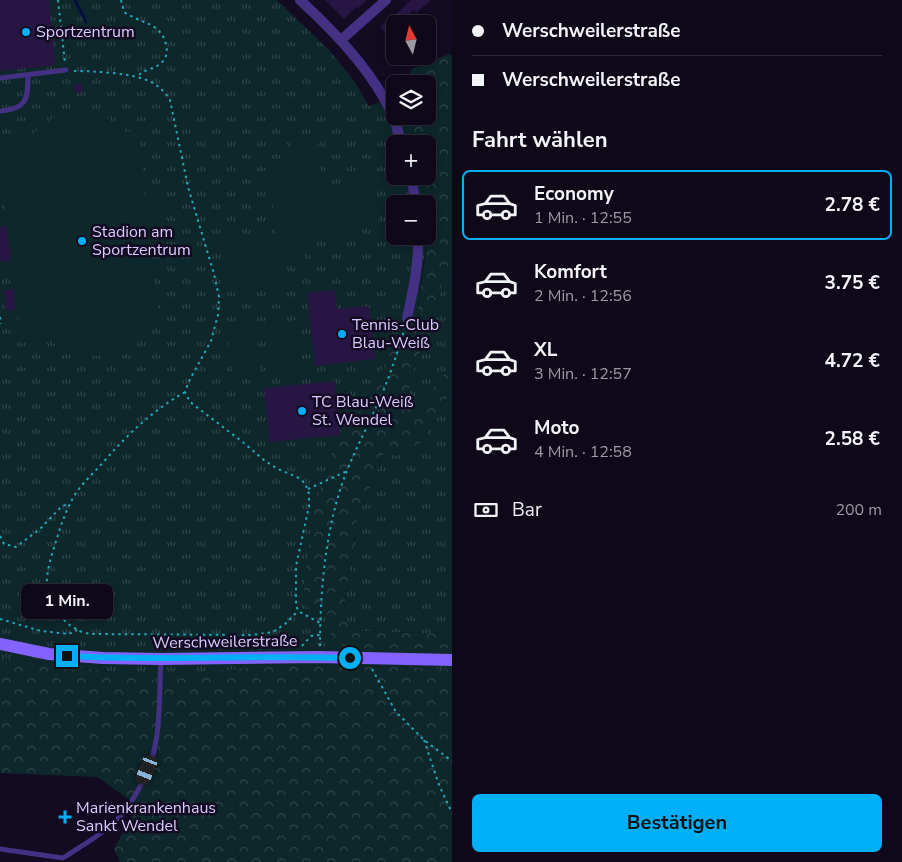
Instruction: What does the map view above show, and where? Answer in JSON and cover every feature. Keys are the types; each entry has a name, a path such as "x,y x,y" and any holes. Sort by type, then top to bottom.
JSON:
{"main road":[{"name":"Werschweilerstraße","path":"0,644 49,654 103,658 319,657 452,660"}],"street":[{"path":"300,0 341,40 358,61 392,114 399,135"},
{"path":"341,40 386,0"},
{"path":"407,318 414,289 417,245"}],"lane":[{"path":"0,78 66,70"},
{"path":"0,111 18,107 25,100 28,92 28,75"},
{"path":"0,848 62,860 117,820 133,800 153,756 157,733 161,659"}],"path":[{"path":"58,0 66,70 137,77 150,82 164,92 170,100 188,187 219,297 218,315 211,341 185,392 166,403 139,424 83,484 69,504 51,556 46,581 48,593 56,611 66,623 77,630 91,634 252,635 273,632 285,624 298,611"},
{"path":"121,0 124,12 158,29 164,37 167,49 165,59 159,66 140,73 137,77"},
{"path":"0,317 1,324"},
{"path":"319,657 326,552 331,520 347,471 384,389 399,348 407,318"},
{"path":"185,392 190,402 265,461 305,483 309,494 309,506 296,566 296,604 298,611 320,623"},
{"path":"308,489 347,471"},
{"path":"0,536 4,544 16,547 40,530 62,506 69,504"},
{"path":"0,619 40,631 69,634 77,630"},
{"path":"296,648 302,646 311,636 320,635"},
{"path":"366,658 396,712 424,740 452,761"},
{"path":"424,740 439,784 452,814"}],"green space":[{"path":"0,0 277,0 330,51 354,81 369,106 386,100 386,125 411,125 415,135 386,135 386,185 425,185 425,195 386,195 386,245 426,245 418,308 394,338 374,389 330,456 314,609 329,616 331,634 355,648 452,648 452,670 288,665 180,679 166,686 144,676 0,657"},
{"path":"449,54 452,56 452,286 451,279 444,277 439,299 410,380 408,397 421,404 442,376 452,369 452,389 423,441 398,456 384,452 358,517 344,607 348,625 357,631 452,634 452,648 355,648 338,645 331,634 329,616 306,607 304,586 313,513 330,456 374,389 394,338 418,308 427,245 436,245 436,195 425,195 425,185 436,185 436,135 415,135 411,125 436,125 436,75 409,75 412,69 422,65 436,65 436,59"},
{"name":"Stadion am Sportzentrum","path":"80,114 105,118 115,123 125,132 138,131 145,199 160,198 166,255 151,257 158,315 150,315 138,336 129,344 110,353 92,356 64,350 50,339 21,343 11,261 0,262 0,227 7,226 0,142 29,139 40,127 51,120"},
{"path":"317,135 323,187 348,184 347,173 373,170 379,223 353,226 354,236 302,241 304,260 279,263 281,286 229,292 224,241 276,235 268,160 293,158 290,138"},
{"path":"444,277 451,279 452,286 452,369 442,376 421,404 408,397 410,380 439,299"},
{"path":"296,320 302,372 274,375 269,323"},
{"path":"255,324 261,375 233,378 226,328"},
{"path":"452,389 452,634 357,631 348,625 344,608 358,517 384,452 398,456 423,441"},
{"path":"0,657 144,676 166,686 179,679 212,671 288,665 452,670 452,862 120,862 114,849 137,805 97,777 0,773"}],"building":[{"name":"Sportzentrum","path":"0,0 49,0 55,65 0,71"},
{"path":"325,0 367,0 357,9 356,7 344,19"},
{"path":"411,0 431,0 416,13 414,10 409,15 395,15"},
{"path":"386,21 386,33 380,27"},
{"path":"82,84 83,92 75,93 74,85"},
{"path":"7,226 11,260 0,262 0,227"},
{"path":"13,289 16,310 6,311 4,290"},
{"name":"Tennis-Club Blau-Weiß","path":"335,290 337,309 369,306 375,359 315,366 307,293"},
{"name":"TC Blau-Weiß St. Wendel","path":"335,381 340,435 269,442 264,388"}],"waterway":[{"path":"75,0 86,22"}],"place":[{"name":"Sportzentrum","path":"26,32"},
{"name":"Stadion am Sportzentrum","path":"82,241"},
{"name":"Tennis-Club Blau-Weiß","path":"342,334"},
{"name":"TC Blau-Weiß St. Wendel","path":"302,411"},
{"name":"Marienkrankenhaus Sankt Wendel","path":"65,817"}],"route":[{"path":"67,656 161,659 350,658"}]}
